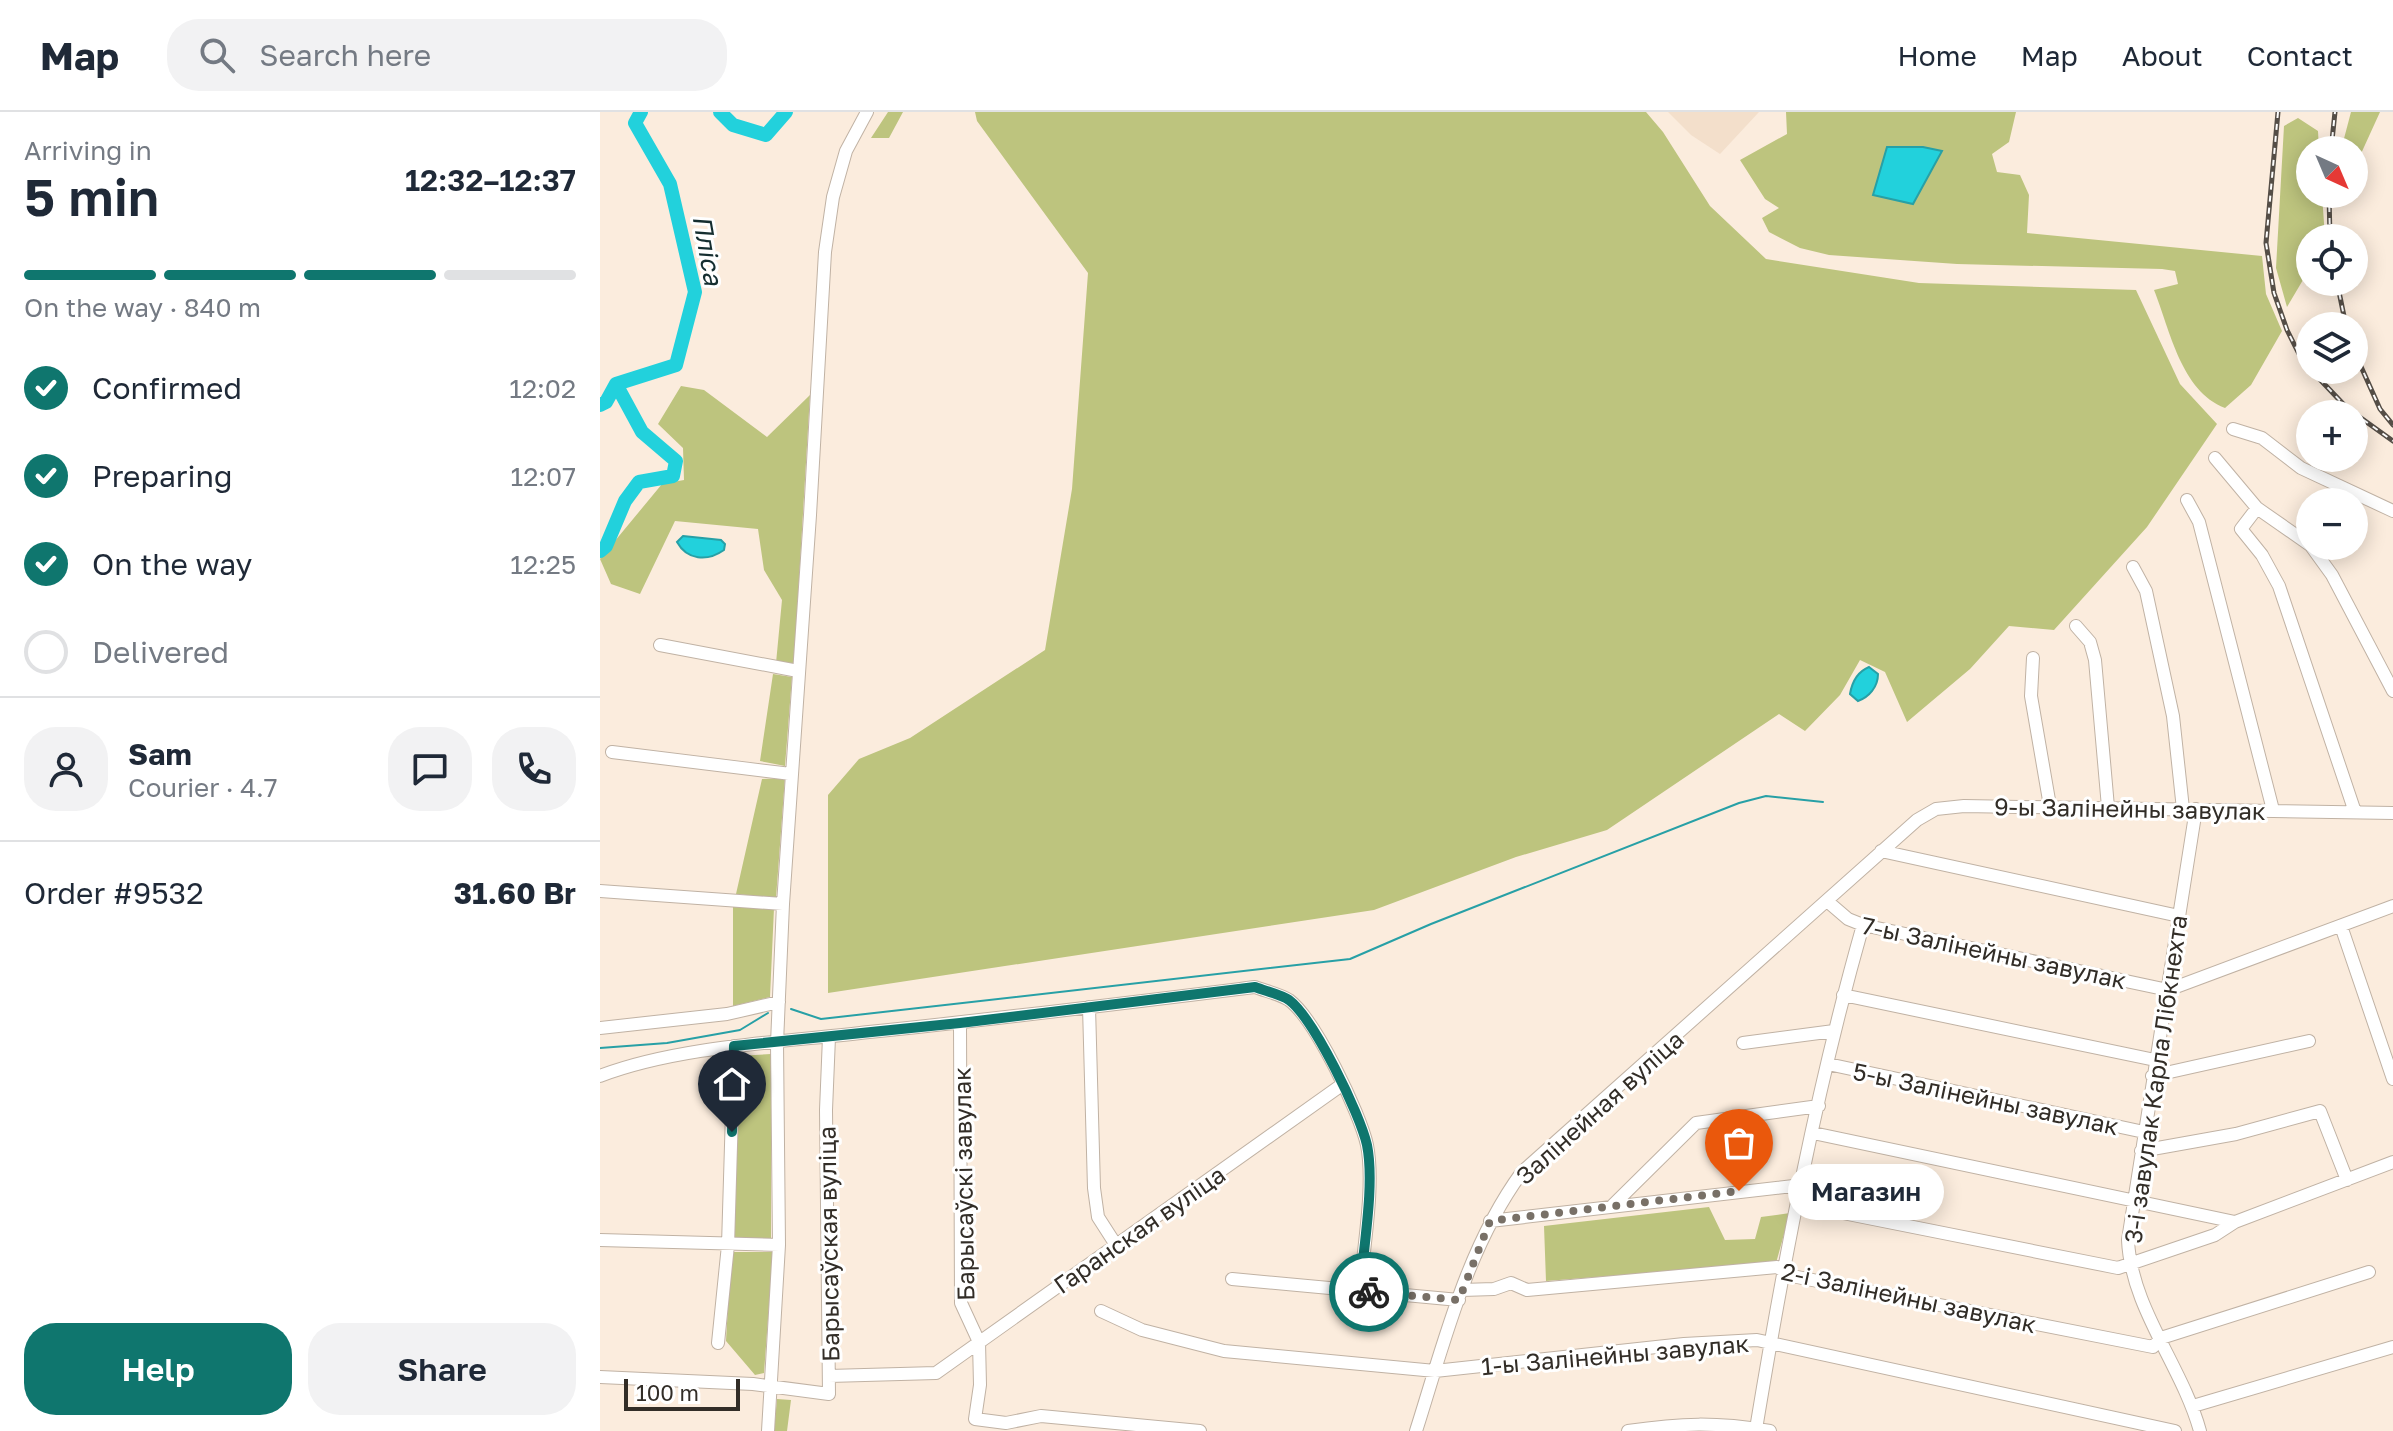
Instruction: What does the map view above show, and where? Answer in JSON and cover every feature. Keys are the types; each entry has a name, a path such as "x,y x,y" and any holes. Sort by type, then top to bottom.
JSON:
{"street":[{"path":"768,1431 779,1245 777,1043 783,904 825,252 839,174 846,151 867,112"},
{"path":"2233,429 2262,438 2301,468 2393,511"},
{"path":"2215,458 2257,508 2296,535"},
{"path":"2187,500 2199,522 2273,810"},
{"path":"2257,508 2241,529 2262,555 2279,586 2355,812"},
{"path":"2322,560 2393,691"},
{"name":"3-і завулак Карла Лібкнехта","path":"2133,567 2146,591 2189,809 2179,916 2132,1202 2128,1240 2130,1266 2135,1283 2193,1406 2200,1431"},
{"path":"2076,626 2090,642 2095,660 2108,807"},
{"path":"660,645 798,671"},
{"path":"2033,658 2031,696 2050,806"},
{"path":"612,752 791,774"},
{"name":"9-ы Залінейны завулак","path":"1881,851 1917,820 1936,809 1964,806 2393,813"},
{"path":"1881,851 2179,916"},
{"name":"Залінейная вуліца","path":"1416,1431 1461,1295 1490,1221 1522,1172 1881,851"},
{"path":"600,891 783,904"},
{"name":"7-ы Залінейны завулак","path":"1827,901 1848,919 1863,925 2168,990"},
{"path":"2168,990 2393,906"},
{"path":"1756,1429 1783,1271 1834,1031 1863,925"},
{"path":"2341,926 2393,1079"},
{"path":"600,1076 621,1068 734,1046 960,1023 1255,987 1289,1000 1316,1034 1343,1084 1367,1144 1369,1182 1360,1291"},
{"path":"1843,995 2155,1060"},
{"path":"600,1028 727,1014 779,1002"},
{"path":"1089,1007 1094,1188 1098,1217 1116,1245"},
{"name":"Барысаўскі завулак","path":"960,1023 961,1303 979,1342"},
{"name":"5-ы Залінейны завулак","path":"1743,1043 1834,1031"},
{"path":"2378,1039 2393,1034"},
{"name":"Барысаўская вуліца","path":"772,1387 829,1394 826,1126 829,1037"},
{"path":"2152,1076 2309,1041"},
{"path":"718,1343 728,1245 734,1046"},
{"name":"5-ы Залінейны завулак","path":"1828,1064 2144,1132"},
{"name":"Гаранская вуліца","path":"829,1376 936,1373 1343,1084"},
{"path":"1613,1205 1696,1123 1819,1106"},
{"path":"2141,1151 2236,1134 2320,1111 2347,1180"},
{"path":"1813,1133 2235,1222"},
{"path":"1798,1204 2118,1268 2215,1235 2235,1222 2393,1162"},
{"path":"1490,1221 1802,1185"},
{"path":"600,1240 779,1245"},
{"name":"2-і Залінейны завулак","path":"1232,1279 1360,1291 1461,1295 1511,1283 1527,1290 1777,1267 1792,1276 2153,1347 2161,1338"},
{"path":"2161,1338 2369,1272"},
{"name":"1-ы Залінейны завулак","path":"1101,1311 1142,1330 1224,1351 1435,1371 1684,1344 1757,1340 2175,1431"},
{"path":"979,1342 980,1385 975,1419 1006,1423 1041,1416 1200,1431"},
{"path":"2193,1406 2393,1347"},
{"path":"600,1377 772,1387"},
{"path":"994,1431 1006,1423"},
{"path":"1628,1431 1719,1423 1770,1431"}],"shaded area":[{"path":"1668,112 1759,112 1720,154 1691,135"}],"green space":[{"path":"888,112 903,112 889,138 871,138"},
{"path":"975,112 1646,112 1663,132 1710,206 1766,259 1919,283 2136,290 2180,384 2217,424 2147,527 2054,630 2009,626 1970,669 1907,722 1885,672 1860,660 1840,695 1805,731 1779,714 1607,830 1516,857 1374,910 828,993 828,795 859,759 910,738 1045,650 1072,489 1088,273 977,121"},
{"path":"1786,112 2016,112 2009,142 1992,154 1997,172 2020,175 2029,195 2027,233 2262,256 2266,294 2282,331 2251,385 2225,408 2210,400 2187,374 2172,340 2154,290 2178,284 2175,271 1957,264 1829,255 1800,248 1769,232 1762,218 1779,208 1765,199 1740,160 1787,134"},
{"path":"2351,112 2380,112 2368,138 2345,136"},
{"path":"2298,118 2318,131 2318,136 2296,136 2296,208 2323,208 2324,224 2296,224 2296,292 2287,307 2276,268 2284,126"},
{"path":"681,386 704,390 767,437 810,395 794,665 776,663 782,600 764,570 758,529 675,521 640,594 611,584 600,559 662,484 684,480 683,448 658,424"},
{"path":"773,674 792,677 785,766 760,761"},
{"path":"785,778 776,898 736,894 762,779"},
{"path":"733,907 774,908 770,997 733,1006"},
{"path":"771,1054 771,1239 733,1238 737,1056"},
{"path":"1709,1207 1725,1240 1755,1239 1761,1217 1790,1213 1776,1263 1546,1281 1544,1226"},
{"path":"731,1252 773,1252 764,1373 755,1375 726,1341"},
{"path":"777,1399 791,1400 787,1431 774,1431"}],"water":[{"path":"1887,147 1923,147 1942,151 1913,204 1873,195"},
{"path":"683,536 721,540 725,544 724,550 711,556 692,556 677,542"},
{"path":"1869,667 1878,674 1875,687 1858,701 1850,694 1852,685 1858,675"}],"waterway":[{"name":"Пліса","path":"600,405 606,402 616,384 676,365 695,292 670,184 635,123 641,112"},
{"name":"Пліса","path":"720,112 733,125 766,135 786,112"},
{"path":"600,551 606,546 625,501 639,482 673,476 676,461 642,432 616,384"},
{"path":"791,1009 821,1019 1350,959 1739,803 1766,796 1823,802"},
{"path":"600,1048 667,1043 740,1030 768,1013"}],"railway":[{"path":"2278,112 2266,243 2274,293 2296,348"},
{"path":"2332,136 2335,112"},
{"path":"2329,208 2330,224"},
{"path":"2340,296 2343,312"},
{"path":"2368,382 2380,409 2393,425"},
{"path":"2324,384 2347,408 2393,441"}],"way so far":[{"path":"1369,1292 1459,1300 1490,1221 1739,1191"}],"place":[{"name":"Магазин","path":"1739,1191"}],"route":[{"path":"732,1132 734,1046 960,1023 1255,987 1289,1000 1308,1022 1343,1084 1367,1144 1369,1182 1360,1291 1369,1292"}]}
